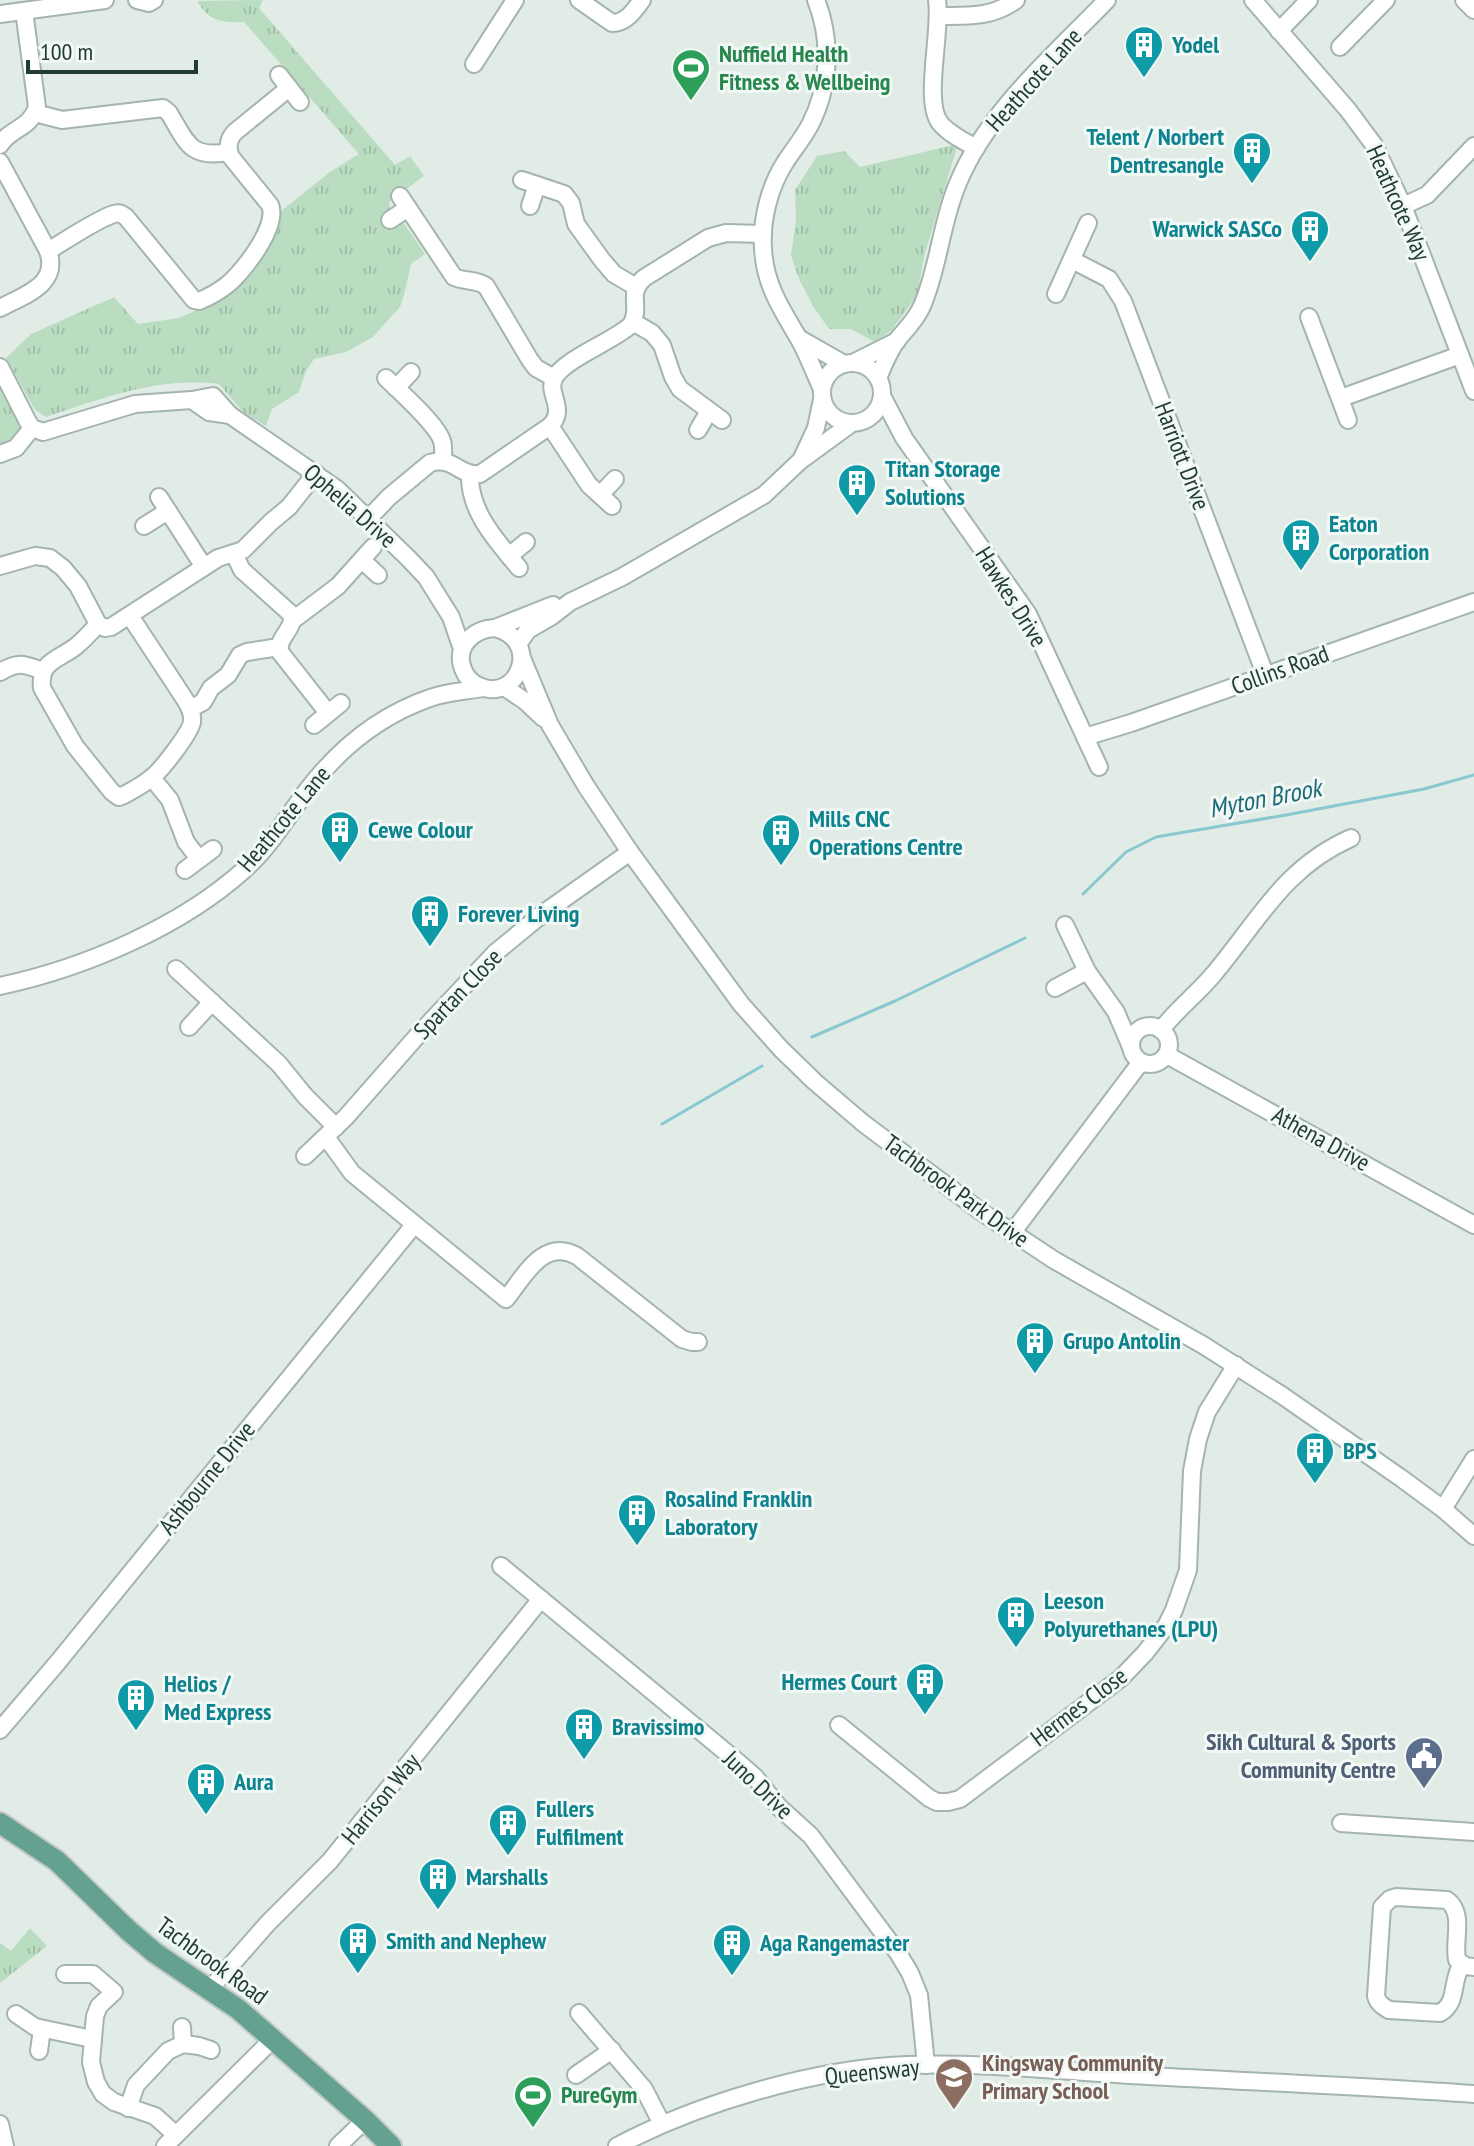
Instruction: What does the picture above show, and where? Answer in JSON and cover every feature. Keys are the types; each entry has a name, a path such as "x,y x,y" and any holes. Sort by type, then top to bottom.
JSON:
{"main road":[{"name":"Tachbrook Road","path":"0,1823 48,1853 155,1953 238,2009 391,2146"}],"street":[{"path":"0,14 51,3 105,0"},
{"path":"137,0 149,3 154,0"},
{"path":"474,64 515,0"},
{"path":"579,0 612,23 631,14 642,0"},
{"path":"816,0 826,46 823,90 810,125 776,180 765,218 764,263 768,281 798,338 827,409 842,422 860,421"},
{"path":"976,148 941,124 933,108 938,8 977,15 993,13 1016,0"},
{"name":"Heathcote Lane","path":"878,378 897,341 921,309 954,191 976,148 1013,99 1107,0"},
{"name":"Heathcote Way","path":"1253,0 1365,132 1384,163 1474,391"},
{"path":"1279,31 1309,0"},
{"path":"1340,47 1386,0"},
{"path":"1464,0 1474,10"},
{"path":"0,145 35,113 37,101 24,11"},
{"path":"48,251 100,221 121,214 194,300 199,301 218,292 234,279 258,248 273,215 270,205 234,162 229,152 232,135 289,88"},
{"path":"35,113 62,120 163,108 193,149 205,155 229,152"},
{"path":"1403,206 1427,195 1474,146"},
{"path":"0,162 48,251 52,265 46,279 36,288 0,308"},
{"path":"530,206 530,183 564,194 571,203 576,224 602,260 614,274 636,287"},
{"path":"390,220 404,202 454,277 486,286 534,365 554,378"},
{"path":"1056,294 1088,223"},
{"path":"369,518 430,463 443,460 452,462 470,475 480,474 550,426 558,412 552,385 554,378 633,322 636,287 644,278 708,238 726,233 763,234"},
{"name":"Harriott Drive","path":"1072,260 1109,279 1123,301 1265,674"},
{"path":"1309,317 1348,420"},
{"path":"633,322 652,333 662,345 680,389 716,416 698,430"},
{"path":"570,602 475,633 462,649 462,667 468,678 483,688 504,687 516,677 521,666 520,651 528,630 570,602 622,577 753,502 773,488 800,461 879,406 882,396 878,378 872,371 849,364 798,338"},
{"name":"Heathcote Lane","path":"849,364 897,341"},
{"path":"1341,398 1460,355"},
{"path":"800,461 816,428 822,394 830,373 849,364"},
{"path":"0,367 32,428 16,448 0,454"},
{"path":"411,372 391,383 440,437 443,460"},
{"name":"Hawkes Drive","path":"882,396 904,438 1028,614 1099,767"},
{"name":"Ophelia Drive","path":"32,428 51,431 135,404 192,400 209,412 230,415 316,473 369,518 418,567 451,617 462,649"},
{"name":"Hawkes Drive","path":"860,421 904,438"},
{"path":"550,426 589,485 606,500 615,479"},
{"path":"0,566 35,556 50,558 63,568 83,593 98,624 111,627 218,558 243,550 289,507 316,473"},
{"path":"470,475 470,492 487,527 514,562 526,542"},
{"path":"144,526 163,504 204,567"},
{"path":"314,725 335,708 282,657 279,647 282,638 293,620 338,586 367,553 378,575"},
{"path":"234,554 242,570 289,611 293,620"},
{"name":"Collins Road","path":"1085,737 1474,602"},
{"path":"98,624 79,643 48,664 41,682 44,694 79,752 115,795 124,795 152,778 163,766 190,729 192,719 190,709 130,616"},
{"name":"Ophelia Drive","path":"451,617 475,633"},
{"path":"495,628 511,635 520,651"},
{"path":"190,709 203,702 211,688 228,675 240,655 279,647"},
{"name":"Tachbrook Park Drive","path":"520,651 550,725 630,852 726,984 798,1066 863,1123 1012,1233 1236,1365 1355,1445 1443,1509 1474,1536"},
{"path":"0,672 14,664 43,671"},
{"name":"Heathcote Lane","path":"0,986 107,952 156,929 207,899 257,858 309,788 342,752 377,724 431,697 462,667"},
{"name":"Tachbrook Park Drive","path":"504,687 525,701 550,725"},
{"name":"Heathcote Lane","path":"431,697 483,688"},
{"path":"152,778 170,800 186,842 206,854 185,870"},
{"path":"1161,1030 1212,977 1292,876 1323,852 1351,838"},
{"name":"Spartan Close","path":"305,1156 331,1132 495,953 541,915 630,852"},
{"path":"1065,925 1087,971 1116,1012 1142,1028"},
{"path":"176,969 279,1064 331,1132 352,1173 506,1299 543,1256 557,1250 568,1252 682,1339 698,1342"},
{"path":"1055,988 1087,971"},
{"path":"189,1027 212,1002"},
{"path":"1116,1012 1122,1030 1136,1058 1141,1062 1152,1064 1163,1059 1169,1050 1168,1039 1161,1030 1152,1026 1142,1028 1134,1036 1131,1047"},
{"name":"Athena Drive","path":"1167,1055 1474,1225"},
{"path":"1012,1233 1141,1062"},
{"name":"Ashbourne Drive","path":"0,1730 414,1225"},
{"name":"Hermes Close","path":"839,1725 920,1792 937,1802 948,1802 960,1799 1121,1678 1166,1626 1181,1592 1188,1570 1192,1471 1198,1439 1207,1412 1236,1365"},
{"path":"1443,1509 1474,1459"},
{"name":"Juno Drive","path":"501,1566 739,1763 755,1777 779,1807 811,1836 894,1946 910,1973 920,2000 926,2065"},
{"name":"Harrison Way","path":"210,1989 268,1923 330,1861 541,1599"},
{"path":"1341,1823 1474,1832"},
{"path":"1396,1897 1447,1900 1457,1911 1457,1960 1468,1965 1454,1980 1451,2002 1440,2013 1389,2010 1384,2007 1376,1996 1382,1907 1396,1897"},
{"path":"65,1974 93,1974 120,1997 102,2002 97,2011 92,2039 92,2070 98,2087 108,2099 159,2118 171,2141 272,2040"},
{"path":"579,2013 648,2095 662,2124"},
{"path":"16,2014 29,2025 92,2039"},
{"path":"39,2051 42,2029"},
{"path":"128,2108 140,2080 182,2036 211,2050"},
{"path":"576,2075 612,2050"},
{"name":"Queensway","path":"617,2146 662,2124 735,2099 849,2071 887,2067 1006,2068 1474,2094"},
{"path":"338,2146 365,2120"},
{"path":"0,2124 5,2146"}],"green space":[{"path":"263,0 259,8 395,165 410,156 424,176 389,202 391,209 383,214 392,227 403,222 425,254 411,264 400,307 373,337 346,352 314,359 299,392 272,409 266,426 243,412 219,384 196,383 152,386 46,417 35,410 6,358 31,334 114,297 138,324 179,318 214,302 232,291 270,242 281,211 330,172 359,154 244,22 216,19 206,13 197,1"},
{"path":"958,144 925,253 917,295 892,330 875,342 851,329 829,329 799,279 791,255 796,220 795,190 817,156 844,151 860,167"},
{"path":"0,387 20,429 12,441 0,447"},
{"path":"30,1928 47,1946 0,1983 0,1943 11,1951"}],"waterway":[{"name":"Myton Brook","path":"1083,894 1126,852 1156,837 1424,789 1474,775"},
{"name":"Myton Brook","path":"812,1037 1025,938"},
{"name":"Myton Brook","path":"662,1124 762,1066"}],"place":[{"name":"Yodel","path":"1144,79"},
{"name":"Nuffield Health Fitness & Wellbeing","path":"691,102"},
{"name":"Telent / Norbert Dentresangle","path":"1252,185"},
{"name":"Warwick SASCo","path":"1310,263"},
{"name":"Titan Storage Solutions","path":"857,517"},
{"name":"Eaton Corporation","path":"1301,572"},
{"name":"Cewe Colour","path":"340,864"},
{"name":"Mills CNC Operations Centre","path":"781,867"},
{"name":"Forever Living","path":"430,948"},
{"name":"Grupo Antolin","path":"1035,1375"},
{"name":"BPS","path":"1315,1485"},
{"name":"Rosalind Franklin Laboratory","path":"637,1547"},
{"name":"Leeson Polyurethanes (LPU)","path":"1016,1649"},
{"name":"Hermes Court","path":"925,1716"},
{"name":"Helios / Med Express","path":"136,1732"},
{"name":"Bravissimo","path":"584,1761"},
{"name":"Sikh Cultural & Sports Community Centre","path":"1424,1790"},
{"name":"Aura","path":"206,1816"},
{"name":"Fullers Fulfilment","path":"508,1857"},
{"name":"Marshalls","path":"438,1911"},
{"name":"Smith and Nephew","path":"358,1975"},
{"name":"Aga Rangemaster","path":"732,1977"},
{"name":"Kingsway Community Primary School","path":"954,2111"},
{"name":"PureGym","path":"533,2129"}]}
